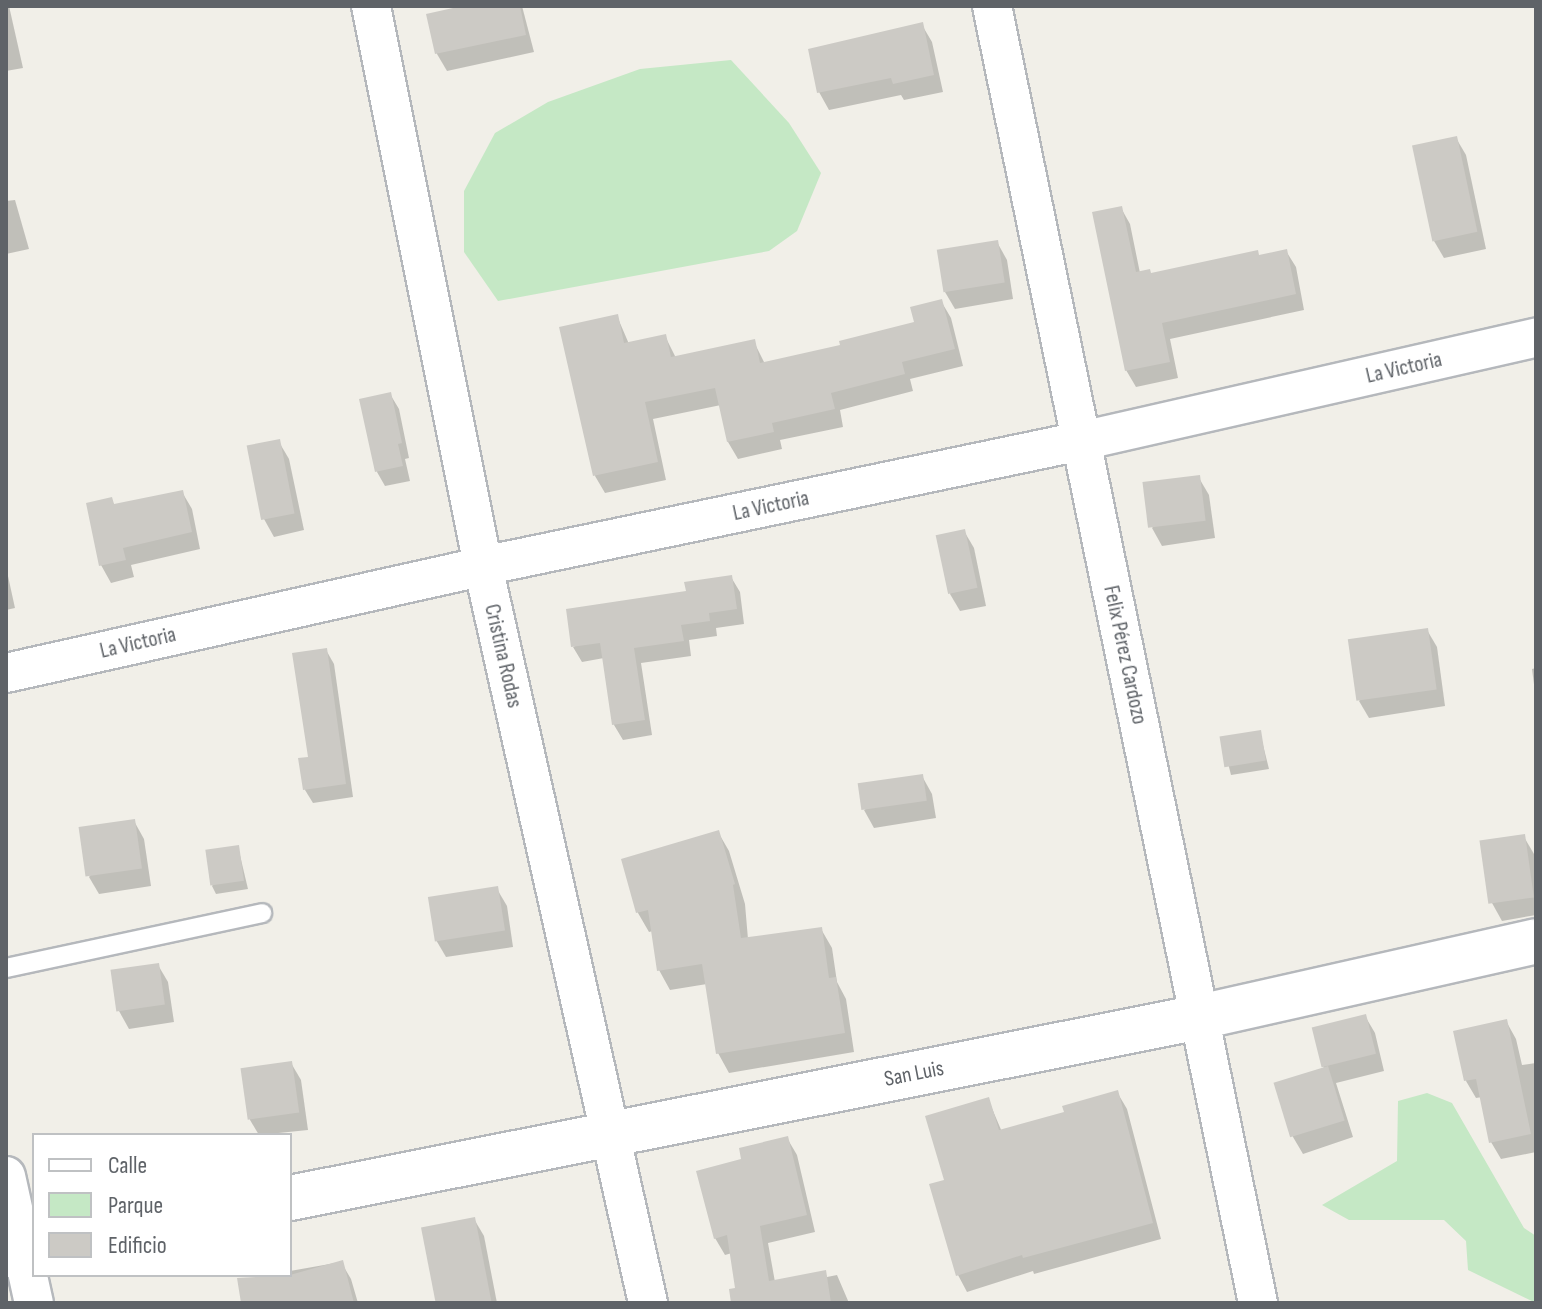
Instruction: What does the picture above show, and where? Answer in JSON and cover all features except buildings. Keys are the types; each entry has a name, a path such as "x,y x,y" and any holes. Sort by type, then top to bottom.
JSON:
{"street":[{"name":"Cristina Rodas","path":"371,6 483,566 648,1303"},
{"name":"Felix Pérez Cardozo","path":"992,6 1258,1303"},
{"name":"La Victoria","path":"6,673 483,566 1081,441 1536,338"},
{"name":"San Luis","path":"292,1198 1200,1017 1536,941"},
{"path":"6,1176 34,1303"}],"lane":[{"path":"6,968 262,913"}],"green space":[{"path":"731,60 789,123 821,173 797,231 769,251 498,301 464,252 464,191 495,133 548,102 640,69"},
{"path":"1427,1093 1452,1103 1524,1228 1536,1236 1536,1303 1468,1270 1466,1241 1444,1220 1349,1220 1322,1205 1397,1161 1398,1101"}]}
